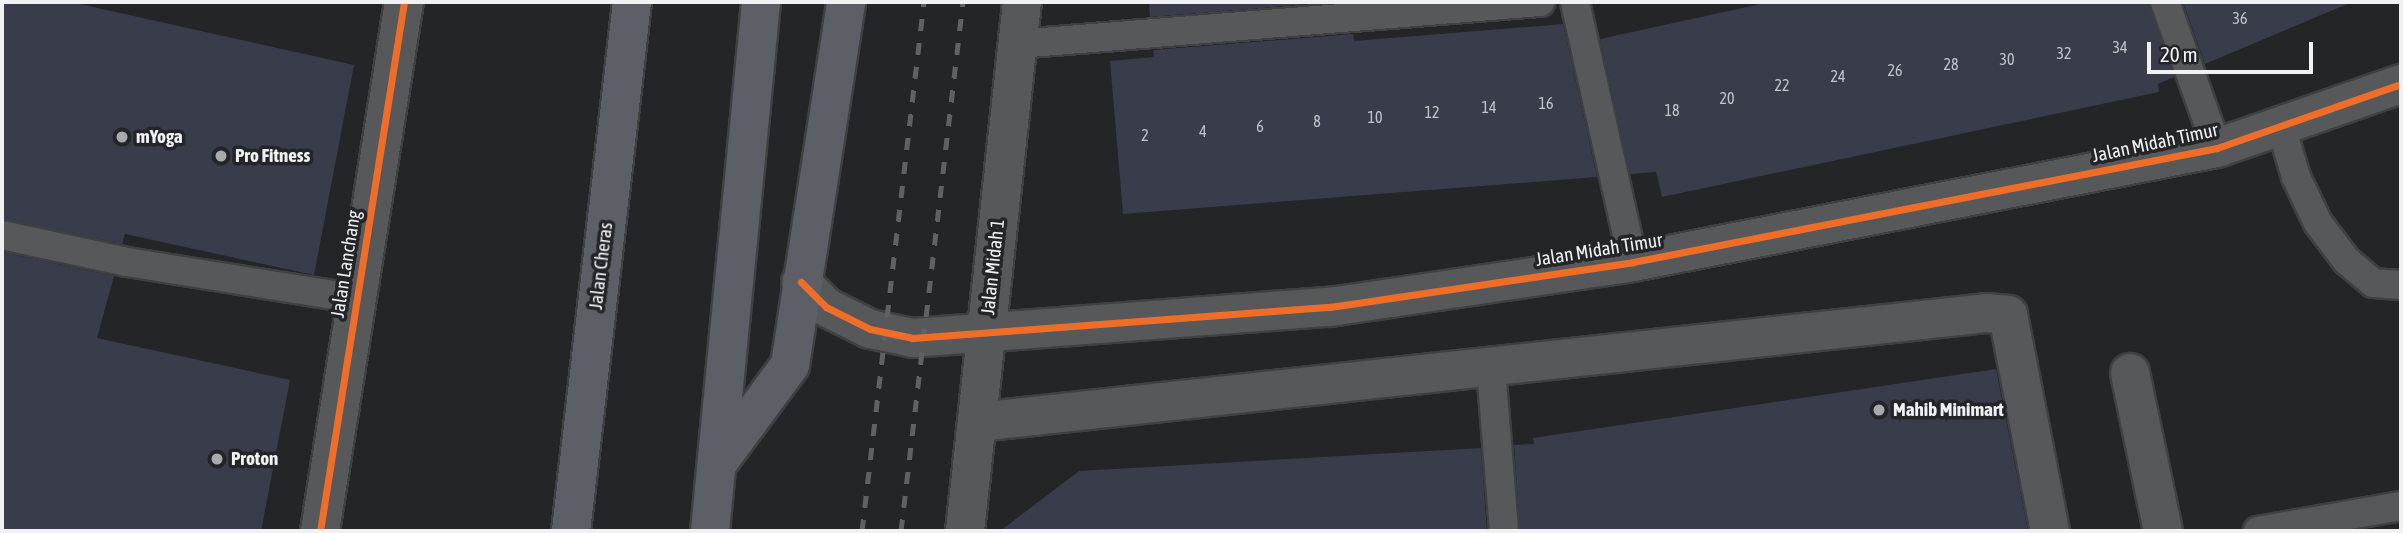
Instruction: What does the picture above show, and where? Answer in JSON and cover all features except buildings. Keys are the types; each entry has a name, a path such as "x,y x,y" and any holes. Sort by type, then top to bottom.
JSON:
{"highway":[{"name":"Jalan Cheras","path":"571,531 632,2"},
{"path":"710,531 761,2"},
{"path":"717,464 790,365 846,2"}],"street":[{"name":"Jalan Midah 1","path":"965,531 1022,2"},
{"name":"Jalan Lanchang","path":"320,531 357,299 398,3"},
{"name":"Jalan Midah Timur","path":"802,282 826,307 870,329 913,338 985,336 1330,307 1633,262 2217,148 2401,84"},
{"path":"978,422 1491,369 1987,313 2008,315 2050,531"},
{"path":"2130,373 2163,531"}],"lane":[{"path":"1018,44 1540,2"},
{"path":"1575,2 1633,262"},
{"path":"2165,2 2217,148"},
{"path":"2281,126 2296,177 2318,223 2347,261 2373,283 2401,285"},
{"path":"2,235 127,262 357,299"},
{"path":"1491,369 1504,531"},
{"path":"2258,531 2401,506"}],"railway":[{"path":"862,531 924,2"},
{"path":"901,531 963,2"}],"cycle path":[{"path":"320,531 404,2"},
{"path":"801,282 826,307 870,329 913,338 1330,307 1633,262 2217,148 2401,84"}],"place":[{"name":"mYoga","path":"122,137"},
{"name":"Pro Fitness","path":"221,156"},
{"name":"Mahib Minimart","path":"1879,410"},
{"name":"Proton","path":"217,459"}]}
